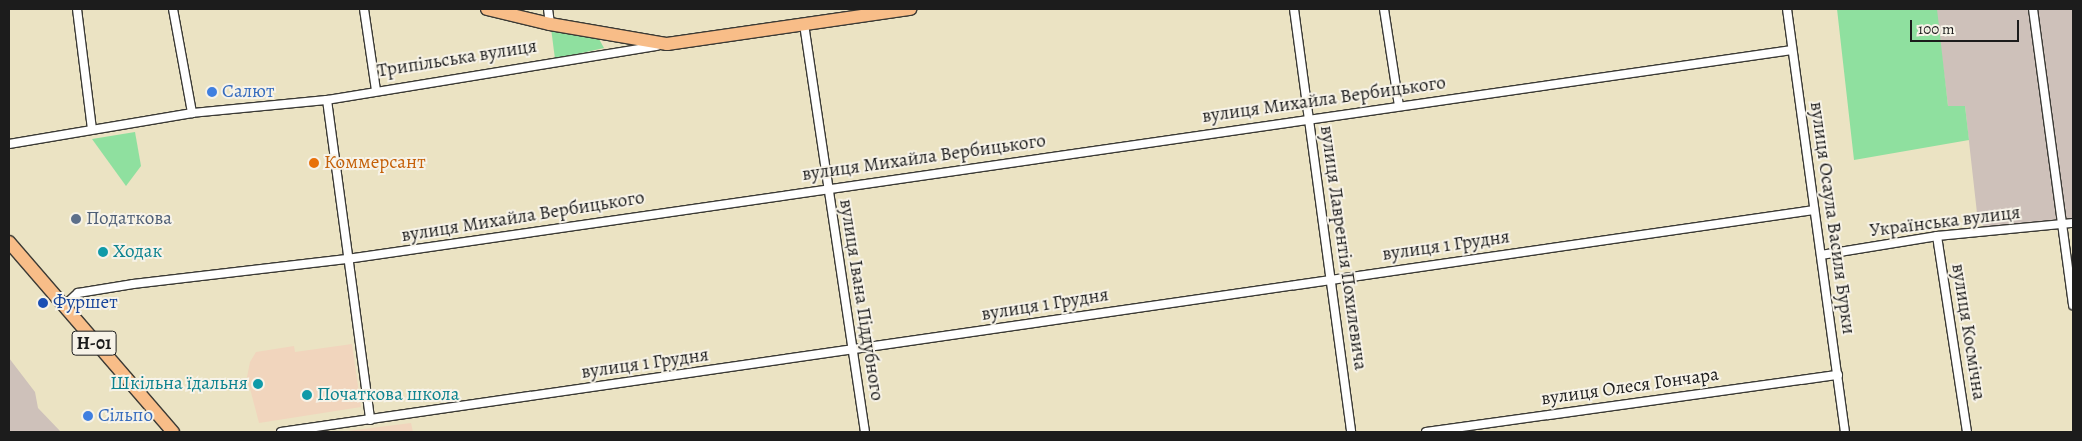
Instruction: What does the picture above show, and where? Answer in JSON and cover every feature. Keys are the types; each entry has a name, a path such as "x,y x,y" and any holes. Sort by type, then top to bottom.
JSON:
{"main road":[{"path":"487,9 550,24 666,44"},
{"name":"Трипільська вулиця","path":"666,44 804,24 841,14 911,9"},
{"name":"Н-01","path":"11,249 64,306 173,432"}],"street":[{"path":"77,9 92,129"},
{"path":"173,9 192,113"},
{"path":"364,9 376,90"},
{"path":"548,9 550,24"},
{"name":"вулиця Лаврентія Похилевича","path":"1294,9 1351,432"},
{"path":"1384,9 1399,106"},
{"name":"вулиця Осаула Василя Бурки","path":"1787,9 1845,432"},
{"path":"2033,9 2073,305"},
{"name":"вулиця Івана Піддубного","path":"804,24 865,432"},
{"name":"Трипільська вулиця","path":"9,144 192,113 327,100 376,90 666,44"},
{"name":"вулиця Михайла Вербицького","path":"64,306 78,293 96,290 347,259 828,187 1792,50"},
{"path":"327,100 370,420"},
{"name":"вулиця 1 Грудня","path":"282,432 852,350 1331,278 1814,210"},
{"name":"Українська вулиця","path":"1821,255 1937,236 2073,223"},
{"name":"вулиця Космічна","path":"1937,236 1967,432"},
{"name":"вулиця Олеся Гончара","path":"1426,432 1838,375"}],"shaded area":[{"path":"1936,9 2073,9 2073,218 1987,228 1978,222 1965,106 1948,106"},
{"path":"352,344 361,407 259,423 247,377 250,362 256,352 294,346 295,352"},
{"path":"9,358 35,392 38,408 61,432 9,432"},
{"path":"411,423 413,432 339,432"}],"green space":[{"path":"1837,9 1937,9 1948,106 1965,106 1969,140 1854,160"},
{"path":"551,28 599,39 604,48 555,59"},
{"path":"135,132 141,166 126,186 92,139"}],"place":[{"name":"Салют","path":"212,92"},
{"name":"Коммерсант","path":"314,163"},
{"name":"Податкова","path":"76,219"},
{"name":"Ходак","path":"103,252"},
{"name":"Фуршет","path":"43,303"},
{"name":"Шкільна їдальня","path":"258,384"},
{"name":"Початкова школа","path":"307,395"},
{"name":"Сільпо","path":"88,416"}]}
